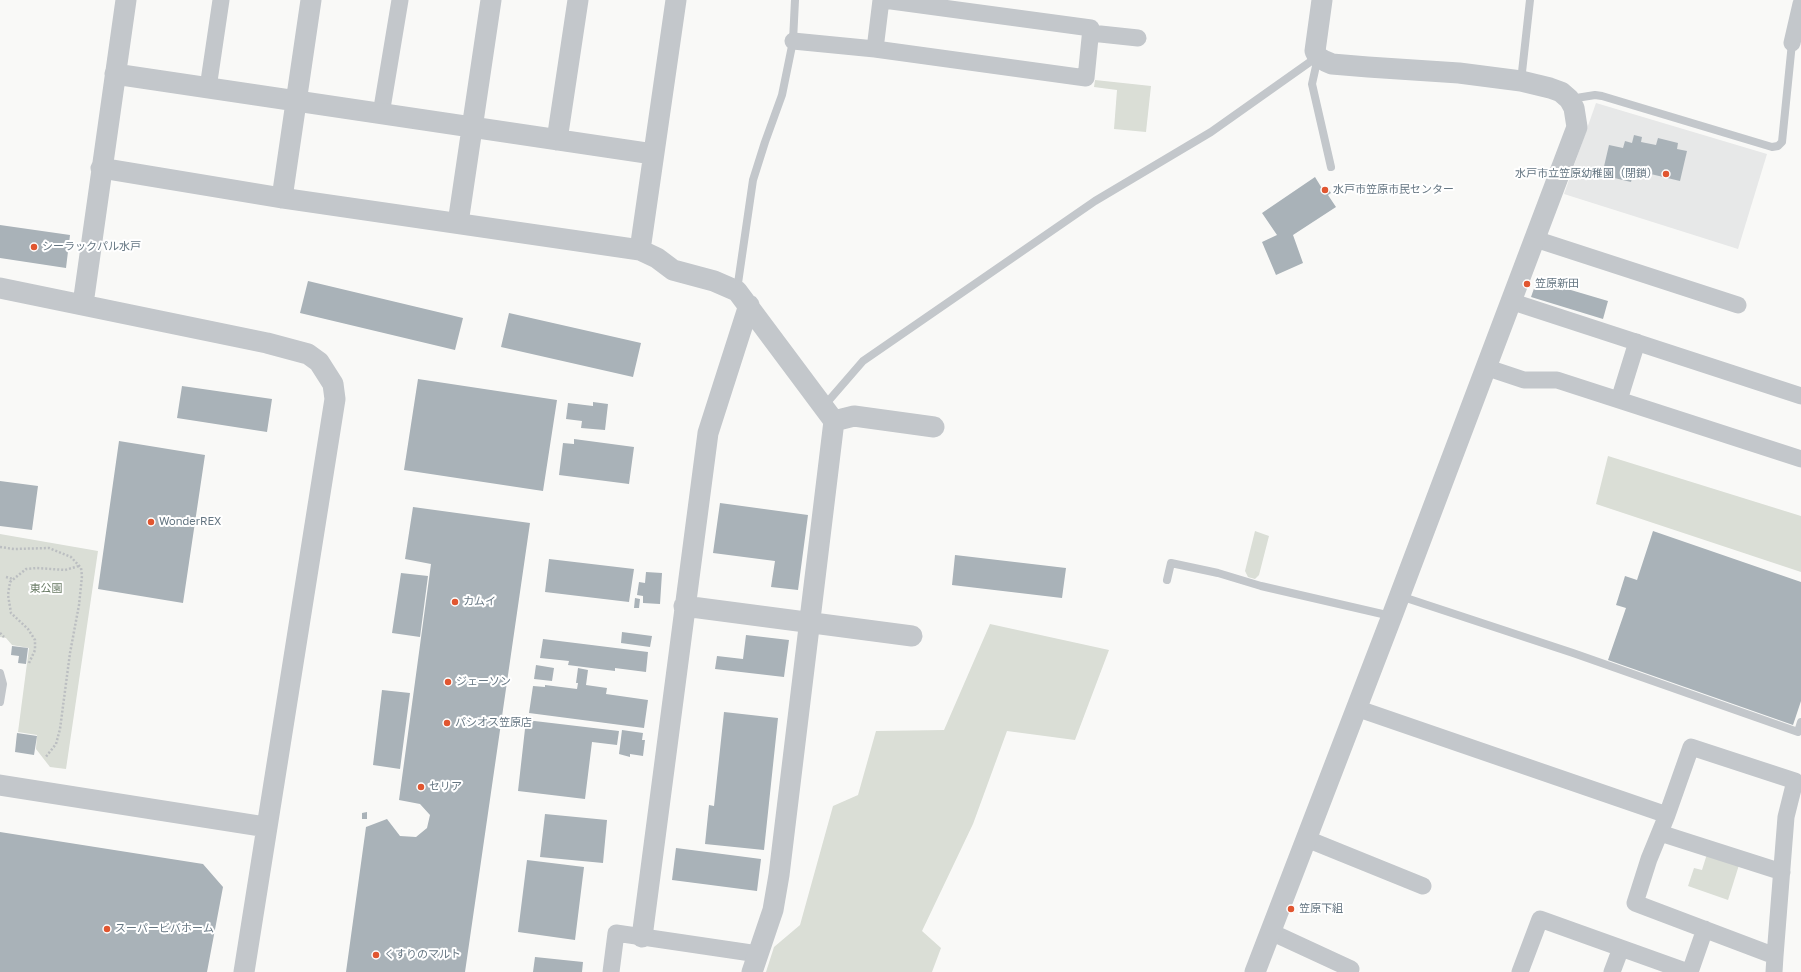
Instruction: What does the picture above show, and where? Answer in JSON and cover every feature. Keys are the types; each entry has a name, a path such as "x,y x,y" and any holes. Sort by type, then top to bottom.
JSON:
{"street":[{"path":"83,304 101,168 126,0"},
{"path":"208,88 221,0"},
{"path":"282,198 311,0"},
{"path":"381,114 400,0"},
{"path":"458,224 491,0"},
{"path":"557,140 578,0"},
{"path":"640,250 676,0"},
{"path":"875,49 881,0"},
{"path":"793,42 875,49 1086,78 1091,28 923,3 884,0"},
{"path":"1255,972 1400,596 1485,367 1577,127 1574,108 1569,99 1561,92 1550,88 1521,81 1459,74 1332,64 1318,56 1315,43 1322,0"},
{"path":"1792,43 1801,4"},
{"path":"1091,33 1138,38"},
{"path":"115,74 653,154"},
{"path":"101,168 282,198 640,250 657,258 673,270 714,281 743,298 793,367 829,413 811,622 776,889 773,910 755,963 642,937 616,933 611,972"},
{"path":"1535,239 1738,305"},
{"path":"0,288 267,343 308,354 319,362 333,384 335,399 244,972"},
{"path":"642,937 684,606 708,433 743,298"},
{"path":"1510,301 1801,396"},
{"path":"1618,400 1637,342"},
{"path":"1485,367 1524,380 1557,380 1801,459"},
{"path":"829,413 934,427"},
{"path":"684,606 912,636"},
{"path":"1356,708 1667,816"},
{"path":"1691,747 1795,781 1786,817 1775,964 1705,929 1635,903 1649,859 1660,833 1691,747"},
{"path":"0,786 266,827"},
{"path":"1660,833 1782,872"},
{"path":"1307,839 1423,886"},
{"path":"1520,972 1540,919 1689,972 1705,929"},
{"path":"1271,932 1351,969"},
{"path":"1612,972 1621,948"}],"lane":[{"path":"743,298 746,219 753,180 764,142 782,96 793,42 795,0"},
{"path":"1521,81 1530,0"},
{"path":"1569,99 1595,95 1602,96 1772,147 1778,146 1782,142 1792,43"},
{"path":"1318,56 1312,84 1331,167"},
{"path":"829,413 863,361 1095,200 1211,132 1318,56"},
{"path":"1167,580 1171,562 1218,573 1261,586 1392,616"},
{"path":"1400,596 1573,653 1798,732 1801,722"},
{"path":"0,673 3,684 0,702"}],"path":[{"path":"0,547 14,549 49,548 64,553 79,566 82,576 60,729 56,744 45,758"},
{"path":"29,663 36,645 28,629 15,618 9,607 9,586 13,579 26,569 37,568 65,570 79,566"},
{"path":"6,577 13,579"},
{"path":"0,633 4,637"}],"shaded area":[{"name":"水戸市立笠原幼稚園（閉鎖）","path":"1596,103 1767,154 1738,249 1564,194"}],"green space":[{"path":"1095,80 1151,86 1146,132 1114,129 1117,90 1094,87"},
{"path":"1608,456 1801,516 1801,572 1596,504"},
{"path":"1255,531 1269,536 1259,575 1255,579 1248,577 1245,571"},
{"name":"東公園","path":"0,534 98,551 66,769 50,767 36,749 37,735 18,732 29,648 12,645 6,638 0,637"},
{"path":"990,624 1109,650 1075,740 1007,731 973,824 922,931 941,948 932,972 766,972 774,947 800,925 833,806 858,795 876,731 944,730"},
{"path":"1707,854 1739,865 1728,900 1688,886 1694,868 1702,870"}],"building":[{"path":"1634,135 1642,137 1641,142 1656,145 1658,138 1678,143 1677,149 1687,151 1680,181 1634,170 1631,182 1602,175 1609,145 1623,148 1625,141 1632,143"},
{"path":"1315,177 1323,190 1327,187 1331,193 1328,195 1336,207 1293,235 1303,263 1276,275 1262,242 1277,235 1262,213"},
{"name":"シーラックパル水戸","path":"0,225 70,235 66,268 0,258"},
{"path":"1537,280 1608,301 1603,319 1531,297"},
{"path":"308,281 463,318 455,350 300,313"},
{"path":"509,313 641,343 633,377 501,347"},
{"path":"418,379 557,400 543,491 404,470"},
{"path":"182,386 272,399 267,432 177,418"},
{"path":"593,402 608,404 605,430 581,428 582,421 566,419 568,403 593,406"},
{"path":"574,439 634,447 629,484 559,475 563,443 574,444"},
{"name":"WonderREX","path":"119,441 205,455 183,603 98,589"},
{"path":"0,481 38,486 32,530 0,526"},
{"path":"720,503 808,515 798,590 771,587 775,561 713,553"},
{"path":"413,507 530,523 465,972 346,972 366,827 387,819 400,836 416,837 427,828 430,815 420,804 399,800 431,564 405,559"},
{"path":"1653,531 1801,582 1801,701 1793,725 1608,660 1626,608 1616,605 1625,576 1637,580"},
{"path":"955,555 1066,568 1062,598 952,585"},
{"path":"549,559 634,569 629,602 545,592"},
{"path":"646,572 662,573 660,604 643,603 643,596 637,595 639,582 645,583"},
{"path":"401,573 428,576 420,637 392,633"},
{"path":"635,598 640,599 639,608 634,608"},
{"path":"622,632 652,636 650,647 621,643"},
{"path":"746,635 789,640 784,677 715,669 717,656 743,659"},
{"path":"543,639 648,652 646,672 615,668 615,671 568,665 569,661 540,658"},
{"path":"12,646 28,648 26,664 18,663 19,656 11,655"},
{"path":"536,665 554,668 552,681 534,679"},
{"path":"578,668 588,670 586,685 607,688 606,694 648,700 644,728 529,713 533,686 545,687 545,685 577,689 578,683 576,683"},
{"path":"382,690 410,693 400,769 373,765"},
{"path":"724,712 778,718 764,850 705,844 709,805 714,806"},
{"path":"526,720 619,731 617,745 592,742 585,799 518,791"},
{"path":"622,730 643,733 642,740 645,740 643,756 630,754 630,757 619,754"},
{"path":"17,733 37,736 34,755 15,752"},
{"path":"367,812 367,819 362,819 362,813"},
{"path":"545,814 607,820 603,863 540,857"},
{"name":"スーパービバホーム","path":"0,832 203,864 223,887 207,972 0,972"},
{"path":"676,848 761,859 757,891 672,880"},
{"path":"527,860 584,867 575,940 518,932"},
{"path":"535,957 583,962 582,972 533,972"}],"place":[{"name":"水戸市立笠原幼稚園（閉鎖）","path":"1666,174"},
{"name":"水戸市笠原市民センター","path":"1325,190"},
{"name":"シーラックパル水戸","path":"34,247"},
{"name":"笠原新田","path":"1527,284"},
{"name":"WonderREX","path":"151,522"},
{"name":"カムイ","path":"455,602"},
{"name":"ジェーソン","path":"448,682"},
{"name":"パシオス笠原店","path":"447,723"},
{"name":"セリア","path":"421,787"},
{"name":"笠原下組","path":"1291,909"},
{"name":"スーパービバホーム","path":"107,929"},
{"name":"くすりのマルト","path":"376,955"}]}
